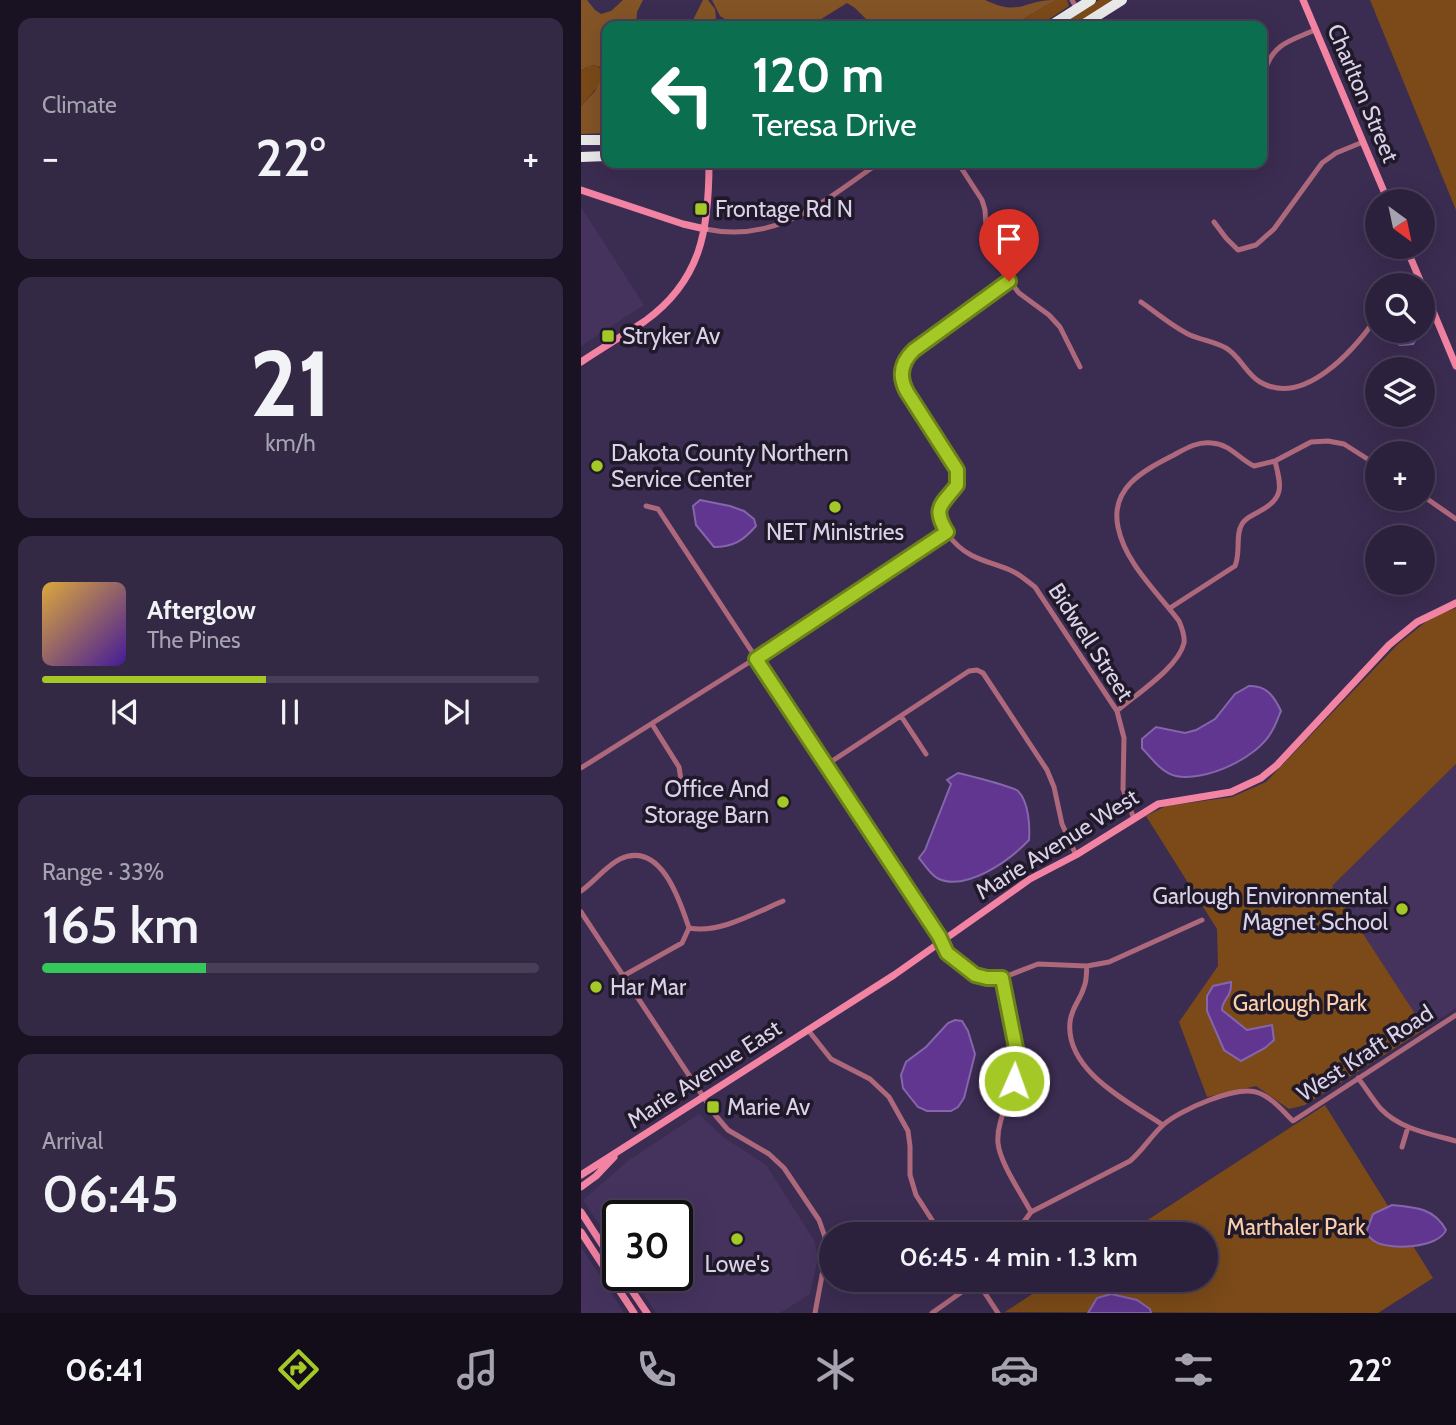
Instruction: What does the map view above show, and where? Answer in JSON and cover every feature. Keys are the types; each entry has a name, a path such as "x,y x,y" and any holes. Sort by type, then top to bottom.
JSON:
{"highway":[{"path":"1056,21 1075,4 1091,0"},
{"path":"1089,21 1121,0"},
{"path":"581,140 602,140"},
{"path":"581,157 602,156"}],"street":[{"name":"Charlton Street","path":"1303,0 1383,189"},
{"path":"1267,60 1280,46 1315,30"},
{"path":"1215,222 1238,250 1256,245 1273,229 1322,163 1336,153 1363,142"},
{"path":"581,362 646,320 668,301 693,267 708,218 709,168"},
{"path":"581,190 683,224 726,233 761,230 804,215 872,168"},
{"path":"961,168 982,200 988,247 1019,293 1061,327 1080,368"},
{"path":"581,768 756,659 947,532 939,518 939,508 943,499 957,485 958,473 903,385 901,362 1009,281"},
{"path":"1141,302 1189,335 1228,349 1248,373 1262,383 1281,389 1301,387 1314,380 1353,349 1365,333"},
{"path":"1435,315 1456,366"},
{"path":"1117,711 1173,664 1184,643 1179,621 1131,558 1121,538 1117,511 1126,486 1143,472 1202,443 1226,446 1254,466 1275,461 1311,442 1344,444 1365,457"},
{"path":"1170,608 1235,566 1240,554 1238,534 1242,524 1271,506 1279,495 1280,484 1275,461"},
{"path":"1435,504 1456,519"},
{"path":"646,506 658,509 942,941 947,953 975,975 1002,978 1038,964 1087,966 1109,962 1202,920"},
{"name":"Bidwell Street","path":"947,532 957,545 970,555 1016,573 1035,587 1117,711 1124,738 1122,789 1134,819"},
{"name":"Marie Avenue West","path":"808,1030 894,975 1020,886 1162,803 1231,792 1261,778 1277,765 1389,645 1429,615 1456,603"},
{"path":"826,765 969,671 977,670 983,673 1047,770 1054,787 1062,824 1076,855"},
{"path":"901,716 926,754"},
{"path":"652,724 679,767 681,780"},
{"path":"581,891 619,860 633,855 652,860 669,877 689,928 682,943 623,976"},
{"path":"689,928 702,931 783,901"},
{"path":"581,912 703,1098 728,1130 769,1154 784,1168 819,1220 825,1237 826,1254 815,1313"},
{"path":"1087,966 1084,988 1072,1007 1070,1025 1075,1052 1107,1088 1163,1125"},
{"path":"1002,978 1017,1062 999,1129 998,1143 1031,1212"},
{"name":"West Kraft Road","path":"1024,1222 1031,1212 1130,1161 1144,1149 1163,1125 1195,1108 1233,1092 1256,1091 1267,1096 1293,1121 1456,1015"},
{"path":"808,1030 831,1059 870,1079 889,1097 908,1131 910,1175 916,1195 933,1222"},
{"name":"Marie Avenue East","path":"581,1175 808,1030"},
{"path":"1358,1079 1381,1110 1395,1120 1408,1127 1456,1141"},
{"path":"1402,1147 1408,1127"},
{"name":"Marie Avenue East","path":"581,1187 597,1176 621,1150"},
{"path":"581,1212 602,1244"},
{"path":"581,1232 634,1313"},
{"path":"632,1291 646,1313"},
{"path":"932,1313 961,1292"},
{"path":"986,1292 999,1313"}],"shaded area":[{"path":"581,0 587,0 601,14 611,11 623,0 643,0 637,12 636,21 602,21 602,72 600,67 595,65 581,71"},
{"path":"703,0 708,0 715,9 716,18 713,21 692,21"},
{"path":"712,0 985,0 1014,7 1056,0 1020,21 868,21 847,3 818,21 728,21 720,16"},
{"path":"602,77 602,133 581,134 581,106 595,91"},
{"path":"581,207 644,305 581,346"},
{"path":"700,500 744,511 754,519 756,526 737,542 714,547 696,525 693,506"},
{"path":"1249,686 1260,687 1269,692 1281,711 1265,741 1243,759 1215,772 1188,777 1176,776 1161,768 1142,748 1142,739 1156,727 1185,733 1215,719 1235,694"},
{"name":"Garlough Environmental Magnet School","path":"1456,764 1456,1008 1425,1029 1332,886"},
{"path":"958,773 1018,791 1027,808 1029,840 999,865 986,872 961,881 948,881 934,876 919,858 925,850 951,784 947,780"},
{"path":"1231,982 1230,992 1222,1010 1247,1030 1272,1025 1274,1040 1241,1061 1224,1050 1207,1011 1207,996 1213,986"},
{"path":"962,1021 968,1031 975,1054 964,1098 958,1107 951,1111 927,1111 918,1107 903,1088 901,1075 906,1062 926,1047 948,1023"},
{"path":"699,1114 723,1137 766,1165 814,1240 818,1258 810,1294 780,1313 656,1313 642,1291 693,1291 693,1200 602,1200 602,1229 583,1200 629,1160"},
{"path":"1392,1205 1430,1213 1446,1230 1434,1241 1413,1246 1391,1246 1374,1241 1366,1233 1373,1214"},
{"path":"581,1247 602,1278 602,1291 610,1291 624,1313 581,1313"},
{"path":"1111,1294 1137,1300 1150,1309 1151,1313 1088,1313 1097,1298"}],"green space":[{"path":"1056,0 1067,0 1069,6 1046,21 1020,21"},
{"path":"1099,0 1113,0 1082,21 1066,21"},
{"path":"1370,0 1456,0 1456,210"},
{"path":"597,65 602,71 600,84 581,106 581,71"},
{"name":"Garlough Park","path":"1456,608 1456,764 1332,886 1425,1029 1305,1105 1289,1109 1256,1086 1207,1097 1179,1022 1218,966 1217,929 1146,816 1166,806 1232,797 1266,782 1398,644 1432,617"},
{"name":"Marthaler Park","path":"1325,1105 1433,1278 1378,1313 1005,1312 1035,1292 1218,1292 1218,1222 1145,1222"}],"place":[{"name":"Frontage Rd N","path":"701,209"},
{"name":"Stryker Av","path":"608,336"},
{"name":"Dakota County Northern Service Center","path":"597,466"},
{"name":"NET Ministries","path":"835,507"},
{"name":"Office And Storage Barn","path":"783,802"},
{"name":"Garlough Environmental Magnet School","path":"1402,909"},
{"name":"Har Mar","path":"596,987"},
{"name":"Marie Av","path":"713,1107"},
{"name":"Lowe's","path":"737,1239"}],"route":[{"path":"1009,281 914,350 905,359 902,370 903,385 957,470 957,485 943,499 939,508 939,518 947,532 756,659 939,936 947,953 975,975 1002,978 1016,1048 1014,1081"}]}
